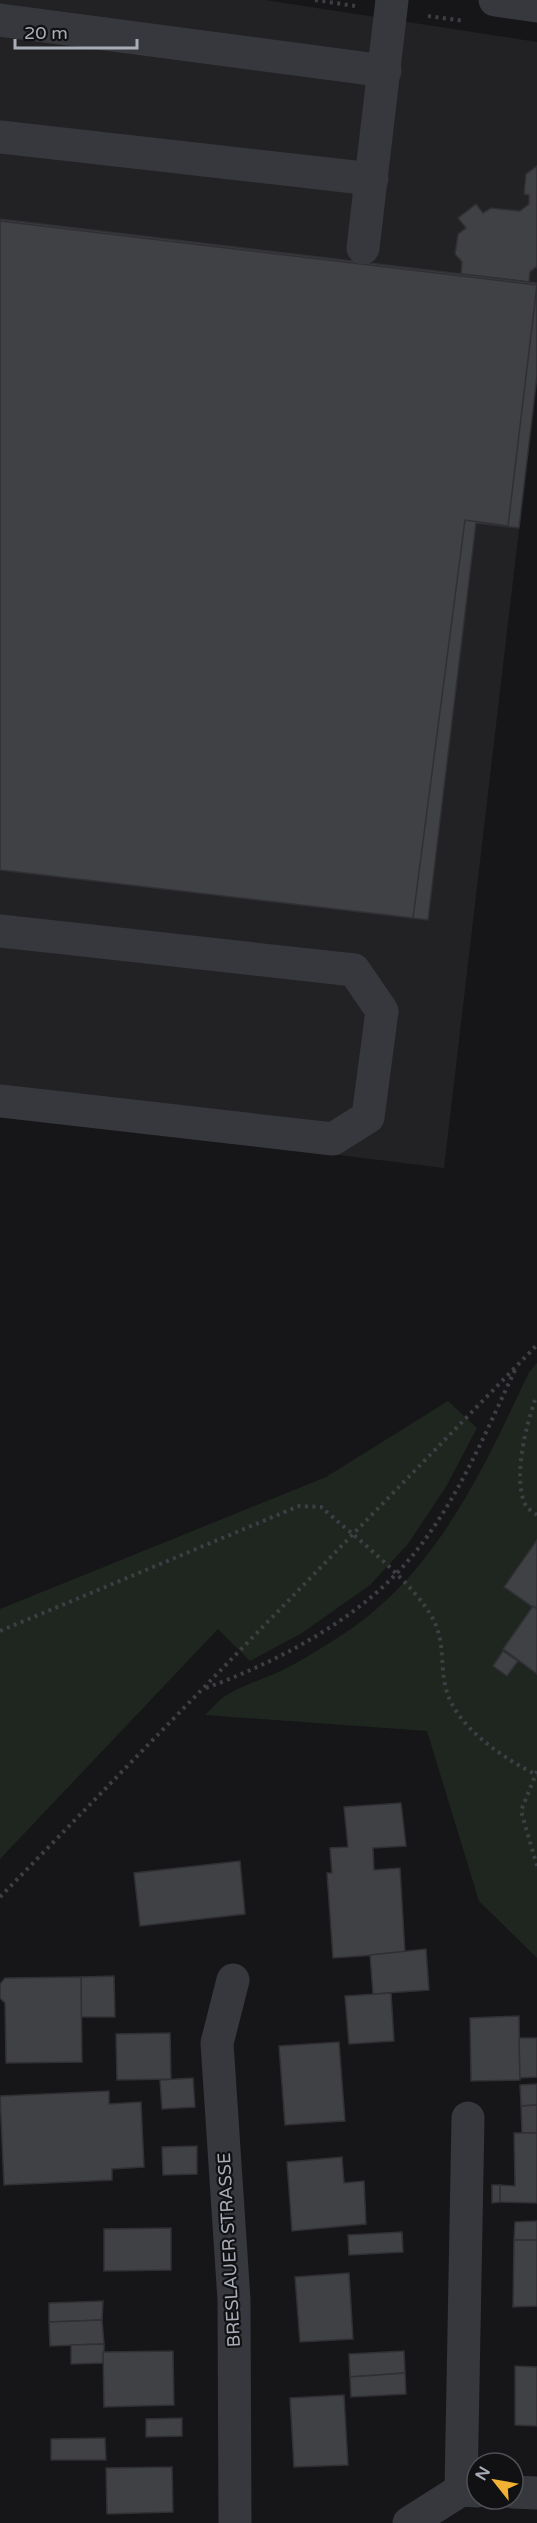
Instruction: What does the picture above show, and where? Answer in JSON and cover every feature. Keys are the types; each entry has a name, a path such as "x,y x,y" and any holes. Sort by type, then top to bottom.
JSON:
{"street":[{"path":"363,248 392,0"},
{"path":"495,0 537,6"},
{"path":"0,20 385,71"},
{"path":"0,137 372,179"},
{"path":"0,931 354,970 382,1011 368,1117 333,1139 0,1101"},
{"name":"BRESLAUER STRASSE","path":"232,1980 217,2043 234,2300 235,2523"},
{"path":"468,2118 469,2451"},
{"path":"410,2523 465,2492"}],"path":[{"path":"0,1897 537,1345"},
{"path":"203,1689 241,1675 314,1638 396,1574 427,1535 458,1487 516,1366"},
{"path":"535,1400 526,1429 520,1484 527,1507 537,1515"},
{"path":"0,1631 299,1506 321,1507 421,1600 441,1638 446,1690 457,1715 476,1736 536,1774 521,1811 537,1866"}],"shaded area":[{"path":"0,0 265,0 537,42 537,376 444,1168 0,1113"},
{"path":"537,1363 537,1958 479,1901 427,1731 205,1715 225,1696 283,1670 342,1635 375,1610 404,1582 454,1517 494,1446 529,1372"},
{"path":"448,1401 477,1428 447,1485 408,1544 370,1585 302,1633 250,1661 218,1629 0,1859 0,1609 326,1477"}],"building":[{"path":"537,166 537,268 530,272 529,282 461,274 462,262 455,254 458,234 466,228 458,218 476,204 483,213 491,208 520,211 529,204 529,195 524,194 526,174"},
{"path":"0,219 537,283 537,376 519,528 476,523 428,920 0,869"},
{"path":"0,221 537,285 508,526 465,520 413,918 0,870"},
{"path":"537,1540 537,1610 504,1587"},
{"path":"533,1606 537,1609 537,1674 503,1649"},
{"path":"503,1651 518,1661 507,1676 493,1666"},
{"path":"401,1803 406,1846 373,1848 374,1870 400,1868 405,1953 333,1958 327,1873 332,1873 330,1848 348,1847 344,1807"},
{"path":"240,1861 245,1914 140,1926 134,1873"},
{"path":"426,1949 429,1990 373,1994 370,1955"},
{"path":"114,1976 115,2017 81,2017 81,1977"},
{"path":"81,1977 82,2062 6,2063 5,2003 0,1998 0,1984 5,1978"},
{"path":"391,1993 394,2041 349,2044 345,1996"},
{"path":"519,2016 520,2080 471,2081 470,2018"},
{"path":"170,2033 171,2079 117,2080 116,2034"},
{"path":"519,2038 537,2038 537,2077 520,2078"},
{"path":"339,2042 345,2121 285,2125 279,2046"},
{"path":"193,2078 195,2107 162,2109 160,2080"},
{"path":"537,2084 537,2105 521,2106 520,2085"},
{"path":"109,2091 109,2104 141,2102 144,2167 112,2169 112,2180 4,2185 0,2096"},
{"path":"537,2105 537,2133 522,2133 521,2106"},
{"path":"514,2133 537,2133 537,2203 500,2202 500,2185 515,2186"},
{"path":"197,2146 197,2174 163,2175 162,2147"},
{"path":"342,2157 344,2183 364,2181 366,2224 292,2231 287,2162"},
{"path":"492,2185 500,2185 500,2202 492,2203"},
{"path":"537,2221 537,2240 514,2240 515,2222"},
{"path":"171,2228 171,2270 104,2271 104,2229"},
{"path":"402,2232 403,2252 349,2255 348,2235"},
{"path":"514,2240 537,2240 537,2306 513,2307"},
{"path":"349,2273 353,2339 300,2342 295,2277"},
{"path":"103,2301 102,2320 49,2322 49,2303"},
{"path":"102,2320 104,2344 50,2346 49,2322"},
{"path":"104,2344 104,2363 71,2364 71,2345"},
{"path":"173,2351 174,2405 104,2407 103,2352"},
{"path":"404,2351 405,2373 350,2377 349,2354"},
{"path":"515,2366 537,2367 537,2426 515,2425"},
{"path":"405,2373 406,2394 351,2397 350,2377"},
{"path":"344,2395 348,2465 294,2467 290,2398"},
{"path":"182,2418 182,2436 146,2437 146,2419"},
{"path":"105,2438 106,2460 51,2460 51,2439"},
{"path":"172,2467 173,2512 107,2514 106,2468"}]}
